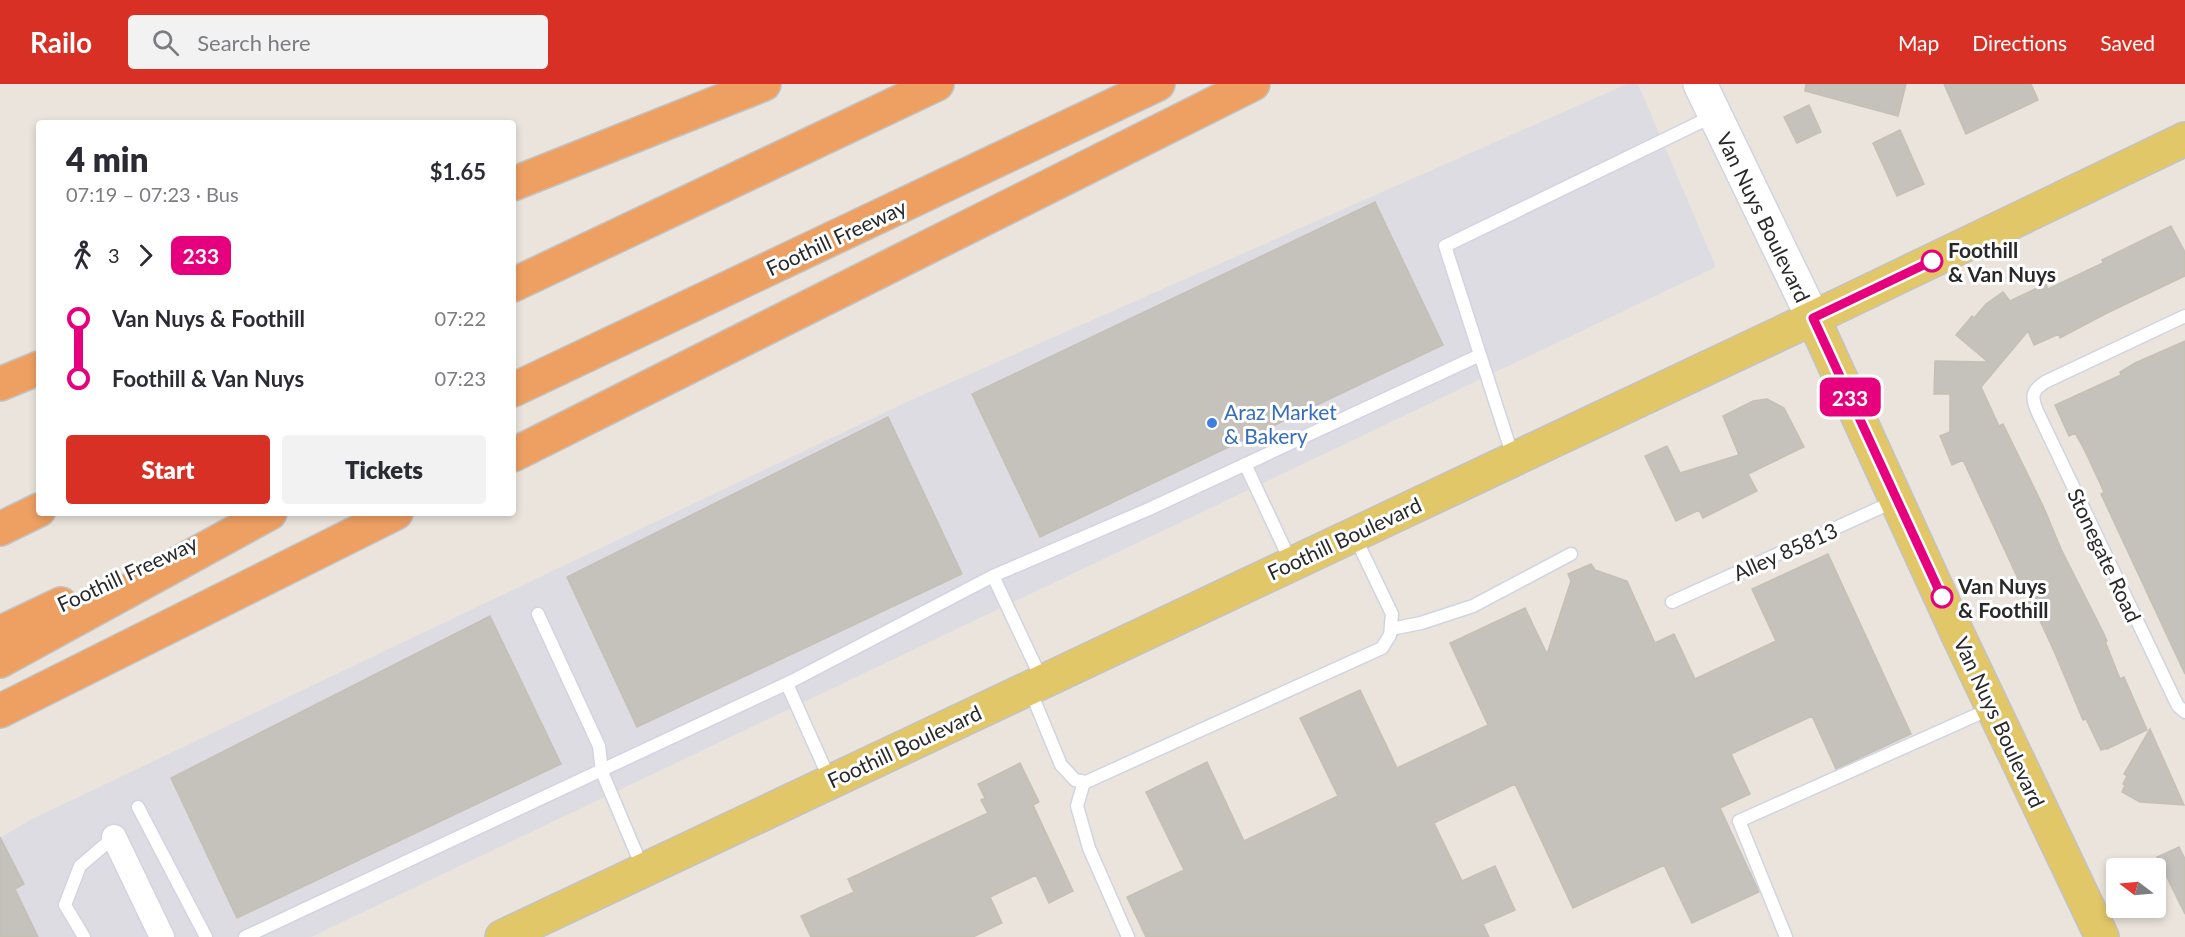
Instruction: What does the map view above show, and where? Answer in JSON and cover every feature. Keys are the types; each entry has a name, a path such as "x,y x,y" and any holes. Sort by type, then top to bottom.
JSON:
{"highway":[{"path":"516,183 764,84"},
{"path":"516,284 937,84"},
{"name":"Foothill Freeway","path":"516,389 1158,84"},
{"path":"516,452 1253,84"},
{"path":"0,384 36,369"},
{"path":"0,529 36,511"},
{"name":"Foothill Freeway","path":"0,633 248,516"},
{"path":"0,661 265,516"},
{"path":"0,711 390,516"}],"main road":[{"name":"Foothill Boulevard","path":"502,937 1813,318 2185,139"},
{"name":"Van Nuys Boulevard","path":"1813,318 1993,708 2102,937"}],"street":[{"name":"Van Nuys Boulevard","path":"1700,84 1813,318"},
{"path":"114,837 162,937"}],"lane":[{"path":"1514,458 1445,246 1714,116"},
{"name":"Stonegate Road","path":"2185,316 2045,382 2036,387 2033,394 2038,413 2174,699 2185,712"},
{"path":"245,937 787,684 993,576 1245,464 1480,355"},
{"path":"1245,464 1292,563"},
{"name":"Alley 85813","path":"1672,602 1898,500"},
{"path":"993,576 1036,684 1061,765 1075,780 1086,782 1382,648 1390,636 1392,614 1353,534"},
{"path":"1391,629 1421,623 1473,606 1571,554"},
{"path":"538,614 599,746 602,772 644,870"},
{"path":"787,684 831,781"},
{"path":"1786,937 1739,821 1993,708"},
{"path":"1084,782 1077,806 1089,848 1128,937"},
{"path":"138,807 206,937"},
{"path":"84,937 65,905 80,866 114,837"}],"shaded area":[{"path":"1627,84 1638,84 1716,267 311,937 0,937 0,838 30,820 909,401"}],"building":[{"path":"1806,84 1906,84 1898,116 1805,91"},
{"path":"1944,84 2031,84 2038,100 1966,134"},
{"path":"1809,105 1821,132 1797,143 1784,117"},
{"path":"1900,130 1924,184 1897,196 1873,143"},
{"path":"1375,202 1443,345 1040,537 972,394"},
{"path":"2171,226 2185,252 2185,276 2060,338 2059,334 2034,345 2028,331 1981,387 1999,426 2003,424 2044,508 2061,549 2107,641 2105,641 2120,679 2124,677 2147,730 2101,750 2086,719 2083,720 2054,651 1963,460 1952,465 1940,436 1950,432 1950,394 1934,394 1935,361 1988,362 1956,335 1986,304 2003,292 2010,301 2046,284 2048,289 2103,263 2102,260"},
{"path":"2185,341 2185,674 2101,494 2104,492 2085,451 2075,433 2069,436 2055,405 2121,375 2120,372 2135,363"},
{"path":"1767,399 1784,408 1804,447 1748,474 1757,491 1703,518 1699,510 1676,521 1645,456 1667,446 1680,473 1739,455 1723,416 1753,401"},
{"path":"888,417 962,574 637,727 567,577"},
{"path":"1828,554 1911,734 1836,769 1812,716 1731,754 1750,794 1720,808 1759,892 1692,923 1664,865 1573,908 1515,784 1434,823 1462,881 1495,866 1515,910 1483,924 1489,937 1146,937 1127,897 1184,870 1146,792 1207,762 1244,841 1338,796 1300,718 1360,690 1397,768 1488,725 1450,643 1525,608 1547,654 1571,581 1568,574 1591,564 1595,570 1627,581 1655,643 1674,634 1695,679 1776,641 1752,589"},
{"path":"490,616 561,764 237,918 171,778"},
{"path":"2150,729 2184,805 2140,802 2122,792 2127,776 2124,774"},
{"path":"1020,763 1039,802 1033,805 1073,891 1049,903 1036,875 990,897 1002,923 973,937 811,937 801,916 854,892 848,879 988,813 981,800 985,798 978,784"},
{"path":"0,837 24,884 15,889 38,937 0,937"},
{"path":"2179,847 2185,859 2185,914 2166,875 2166,858 2157,857"}],"bus line":[{"name":"233","path":"1932,261 1813,318 1942,597"}],"place":[{"name":"Foothill & Van Nuys","path":"1932,261"},
{"name":"Araz Market & Bakery","path":"1212,423"},
{"name":"Van Nuys & Foothill","path":"1942,597"}]}
